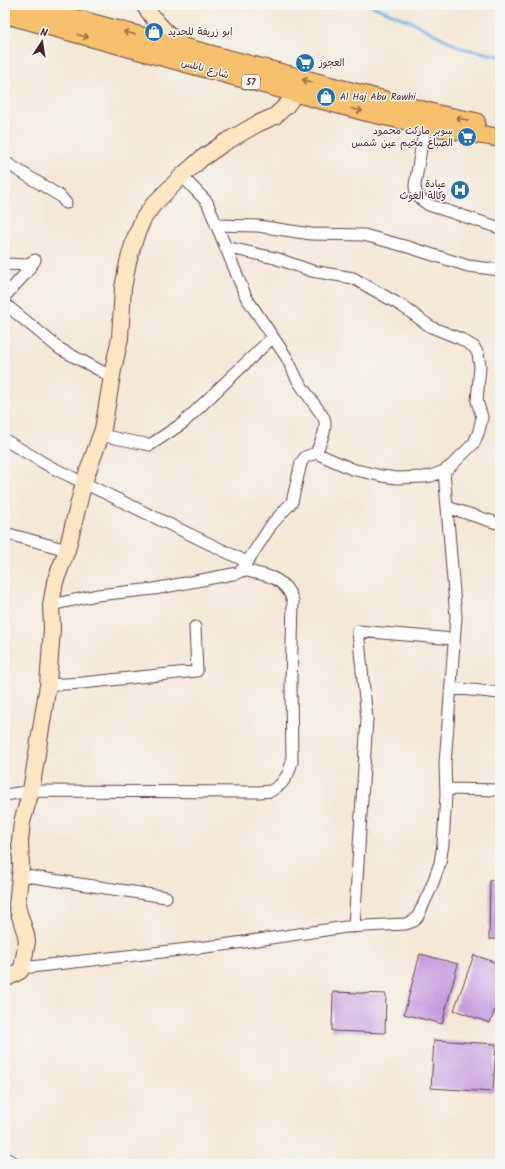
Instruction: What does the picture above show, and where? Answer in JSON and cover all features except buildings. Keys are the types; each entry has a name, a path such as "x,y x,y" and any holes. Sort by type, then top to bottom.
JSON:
{"main road":[{"name":"شارع نابلس","path":"23,5 436,114 500,126"},
{"name":"شارع نابلس","path":"6,18 367,112 426,125 500,138"}],"street":[{"path":"142,5 149,38"},
{"path":"142,5 161,28 185,48"},
{"path":"5,979 20,972 27,942 17,905 20,875 20,841 22,822 32,791 48,685 52,628 51,605 55,582 67,550 84,482 103,429 120,338 123,288 128,262 135,238 143,219 154,204 182,176 201,159 224,143 257,124 275,116 287,105 295,94"},
{"path":"426,125 415,185 419,199 429,205 500,228"},
{"path":"5,162 60,196 66,203"},
{"path":"182,176 207,202 246,297 273,337 298,381 324,418 326,423 316,454"},
{"path":"216,225 258,226 311,234 364,235 408,246 468,266 500,270"},
{"path":"51,605 97,595 154,589 234,575 245,566 272,524 292,502 301,463 305,457 316,454 352,469 382,476 424,478 444,471 474,443 479,431 482,417 478,406 477,396 480,366 478,354 474,346 431,326 402,306 353,278 312,271 275,258 225,247"},
{"path":"5,264 26,265 35,260 26,273 5,296"},
{"path":"5,304 60,348 112,377"},
{"path":"100,435 150,445 183,422 273,337"},
{"path":"5,440 49,466 84,482 245,566 279,581 288,590 293,601 291,685 292,762 288,774 281,784 271,791 32,791 5,795"},
{"path":"22,968 223,945 354,927 405,924 414,921 418,916 431,888 440,864 443,844 446,789 445,764 456,617 455,590 444,471"},
{"path":"447,507 500,524"},
{"path":"5,533 67,550"},
{"path":"48,685 197,671 195,627"},
{"path":"354,927 367,719 358,631 454,639"},
{"path":"451,688 500,693"},
{"path":"446,789 500,790"},
{"path":"20,875 166,897"},
{"path":"5,1158 17,1164"}],"waterway":[{"path":"370,5 414,23 461,48 500,56"}],"place":[{"name":"ابو زريفة للحديد","path":"154,32"},
{"name":"العجوز","path":"305,63"},
{"name":"Al Haj Abu Rawhi","path":"326,97"},
{"name":"سوبر ماركت محمود الصباغ مخيم عين شمس","path":"467,137"},
{"name":"عيادة وكالة الغوث","path":"460,190"}]}
